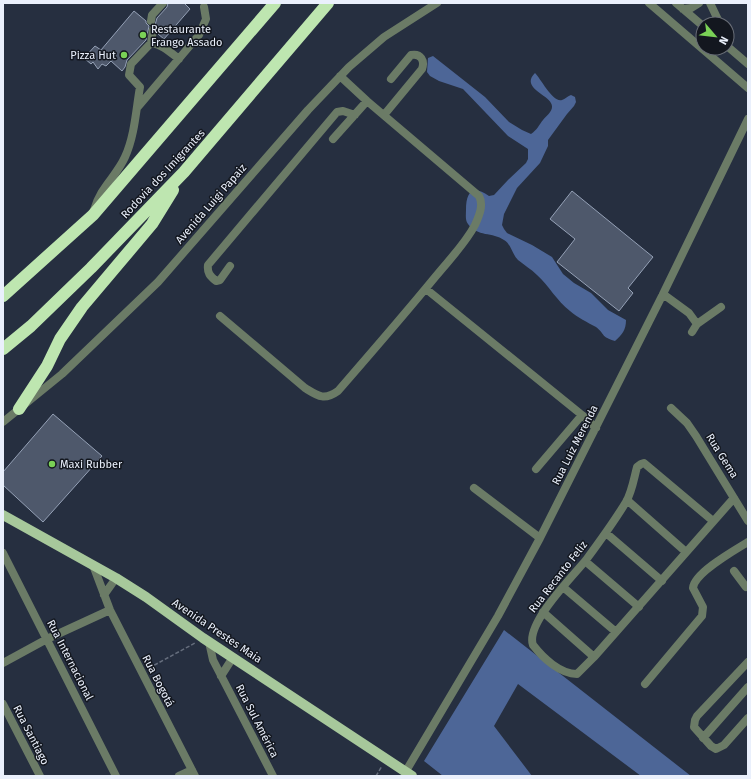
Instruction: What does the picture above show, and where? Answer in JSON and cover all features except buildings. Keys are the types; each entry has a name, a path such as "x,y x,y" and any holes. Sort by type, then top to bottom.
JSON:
{"highway":[{"path":"3,296 93,215 275,3"},
{"name":"Rodovia dos Imigrantes","path":"3,349 42,315 184,172 328,3"},
{"path":"19,409 47,366 71,321 152,224 184,172"}],"main road":[{"name":"Avenida Prestes Maia","path":"3,516 93,564 146,597 206,640 409,774"}],"street":[{"path":"151,21 152,15 163,3"},
{"name":"Avenida Luigi Papaiz","path":"3,422 62,374 158,282 308,110 349,67 384,37 437,3"},
{"path":"650,3 748,88"},
{"path":"676,3 695,19"},
{"path":"683,9 691,8 699,3"},
{"path":"710,3 716,16"},
{"path":"136,108 199,35 206,18 204,6"},
{"path":"93,215 100,194 120,166 130,145 140,87 129,75 129,69 131,64 151,43 153,30"},
{"path":"151,43 166,49 179,59"},
{"path":"735,53 748,64"},
{"path":"384,115 410,86 422,69 424,64 423,60 420,57 411,54 391,79"},
{"path":"220,316 305,388 317,396 331,396 338,391 426,289 467,238 478,218 481,208 481,200 478,196 340,76"},
{"path":"333,139 367,101"},
{"path":"230,266 220,280 216,281 210,277 207,271 208,265 337,112 343,111 355,114"},
{"name":"Rua Luiz Merenda","path":"409,774 540,538 663,294 748,120"},
{"path":"426,289 582,415 596,428"},
{"path":"663,294 689,313 697,324"},
{"path":"692,332 697,324 721,307"},
{"name":"Rua Gema","path":"671,408 687,423 748,521"},
{"path":"536,469 582,415"},
{"name":"Rua Recanto Feliz","path":"713,521 644,463 640,464 637,467 627,500 606,533 543,612 535,626 531,640 537,650 558,668 571,674 577,674 639,607 734,498"},
{"path":"474,488 540,538"},
{"path":"627,500 686,552"},
{"path":"606,533 662,581"},
{"path":"645,684 702,616 703,607 693,588 694,582 714,564 748,542"},
{"name":"Rua Internacional","path":"3,553 116,776"},
{"path":"585,561 639,607"},
{"name":"Rua Bogotá","path":"93,564 110,610 193,773"},
{"path":"734,571 747,588"},
{"path":"104,595 116,578"},
{"path":"563,587 616,632"},
{"path":"3,664 47,640 110,610"},
{"path":"543,612 594,657"},
{"name":"Rua Sul América","path":"206,640 213,660 271,773"},
{"path":"221,676 234,658"},
{"path":"746,668 695,720 694,727 703,738 714,749 716,749 724,745 748,718"},
{"path":"703,738 748,687"},
{"name":"Rua Santiago","path":"3,704 40,776"},
{"path":"3,725 11,721"},
{"path":"179,776 193,773"},
{"path":"271,773 279,776"}],"path":[{"path":"141,672 206,640"},
{"path":"376,776 386,758"}],"shaded area":[{"path":"433,56 485,97 509,122 531,134 552,109 551,103 548,99 538,92 531,83 531,79 535,73 547,90 555,98 562,100 571,95 575,97 576,102 574,106 548,140 548,146 540,163 517,188 504,214 502,225 507,233 552,257 563,274 574,283 591,293 608,310 626,320 623,332 615,341 605,337 599,329 576,316 565,307 541,279 518,260 506,242 495,236 480,233 468,224 466,219 466,203 469,194 479,191 489,196 494,195 526,163 528,159 528,149 508,136 463,89 439,81 430,76 427,72 428,58"},
{"path":"504,630 691,776 641,776 518,684 494,726 532,776 443,776 424,761"}],"place":[{"name":"Restaurante Frango Assado","path":"143,35"},
{"name":"Pizza Hut","path":"124,55"},
{"name":"Maxi Rubber","path":"52,464"}]}
